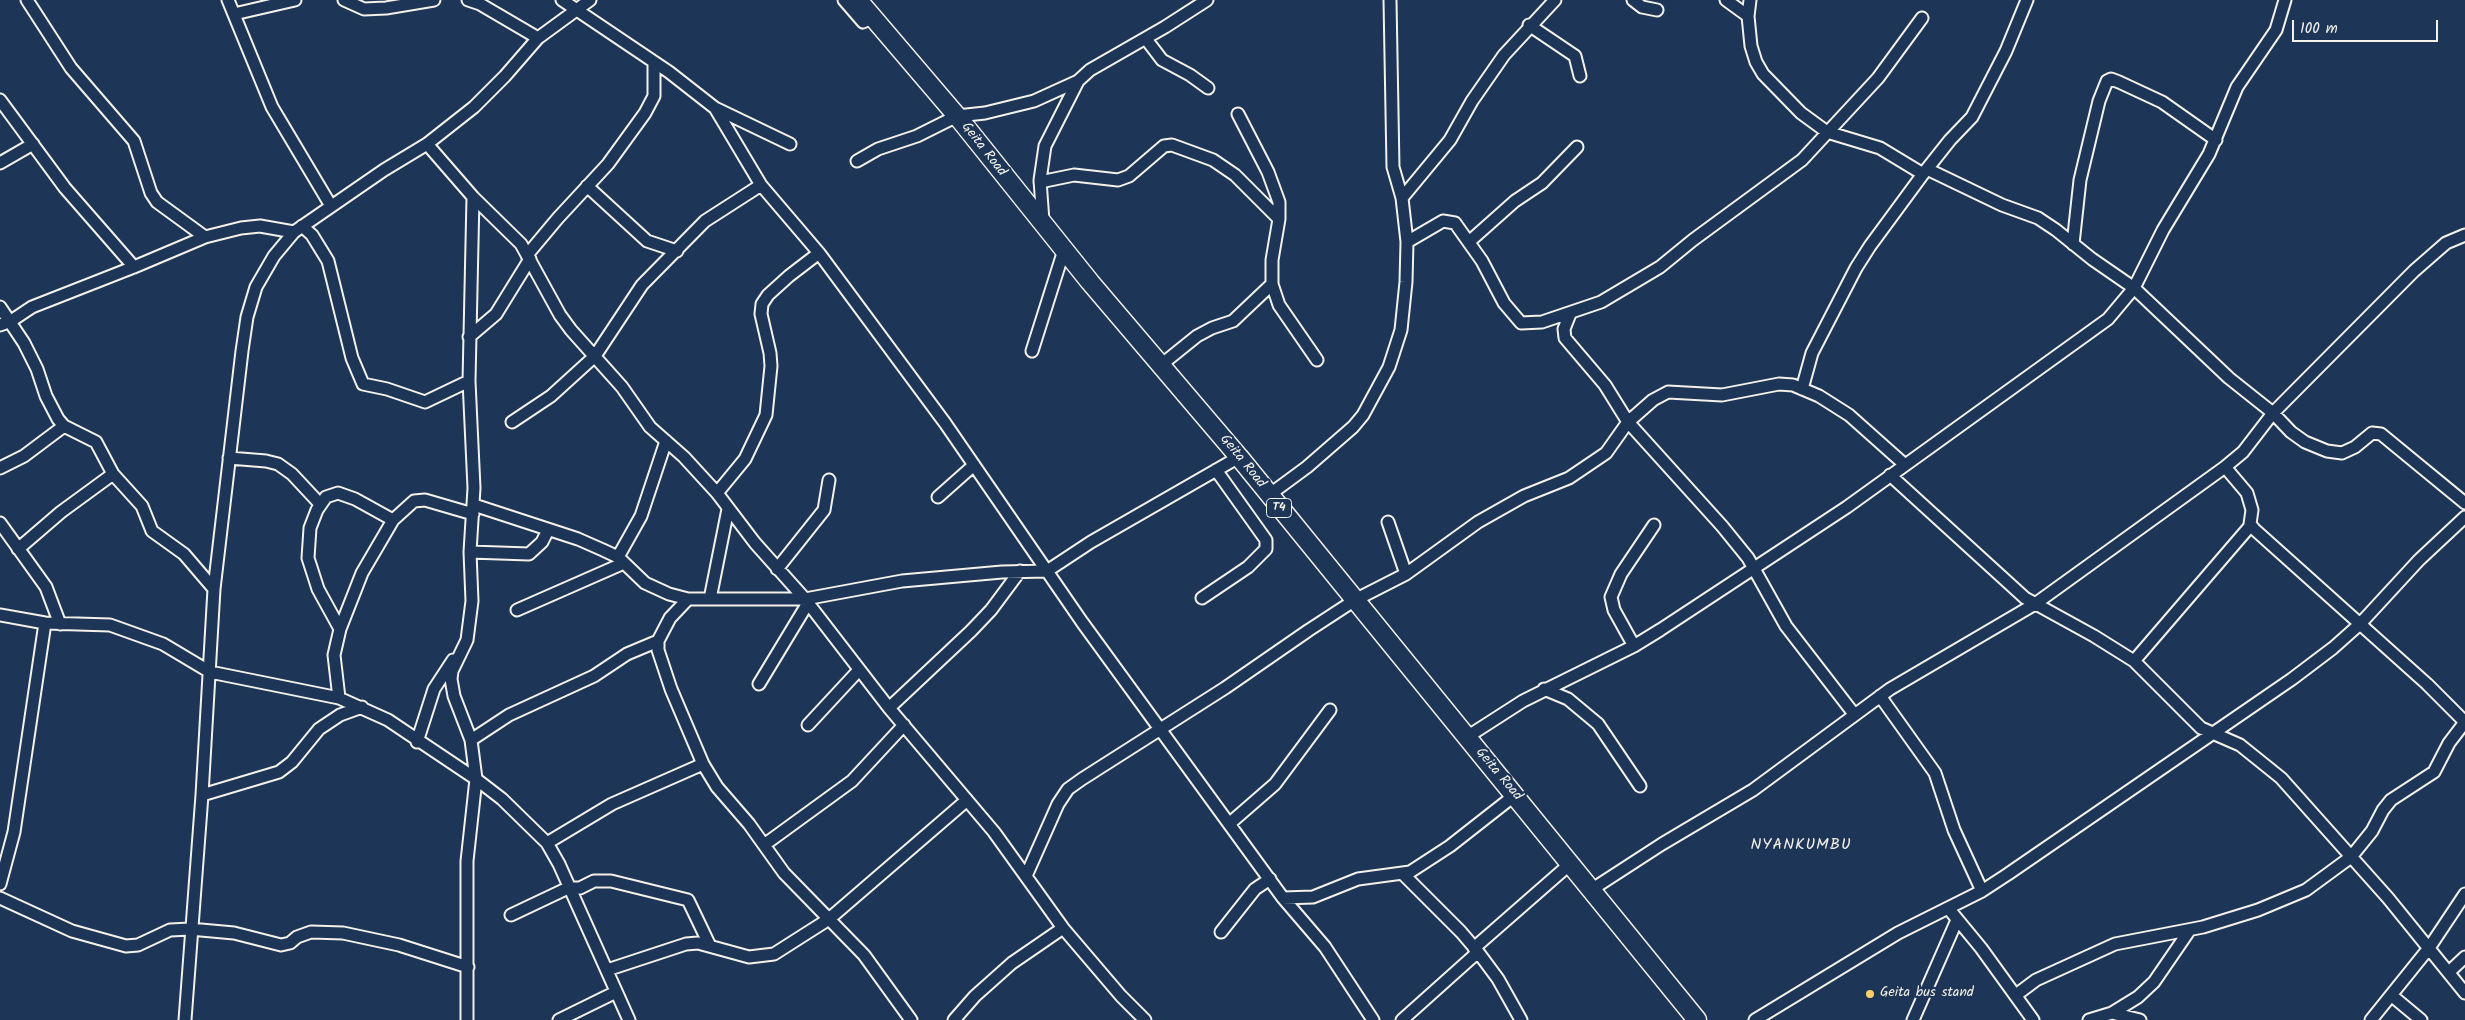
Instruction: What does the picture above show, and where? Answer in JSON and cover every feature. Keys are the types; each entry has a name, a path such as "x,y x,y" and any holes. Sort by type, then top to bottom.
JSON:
{"highway":[{"name":"Geita Road","path":"858,0 957,116 1043,226 1239,457 1697,1020"}],"street":[{"path":"27,0 71,68 134,141 152,193 158,202 205,237"},
{"path":"228,0 272,106 290,142 331,206"},
{"path":"234,14 295,0"},
{"path":"344,0 364,9 386,8 434,0"},
{"path":"468,0 480,4 538,38"},
{"path":"562,0 654,62 715,108 790,144"},
{"path":"185,1020 190,929 202,795 214,589 242,351 256,287 274,256 298,229 427,144 489,94 538,38 590,0"},
{"path":"844,0 863,22 872,18"},
{"path":"857,161 878,149 917,136 957,116 1026,103 1078,81 1090,70 1146,39 1207,0"},
{"path":"1268,495 1307,467 1352,427 1377,392 1395,352 1400,330 1406,282 1407,242 1402,198 1393,167 1390,0"},
{"path":"1402,198 1450,140 1472,101 1504,55 1529,25 1555,0"},
{"path":"1633,0 1642,7 1656,10"},
{"path":"1726,0 1748,16"},
{"path":"1750,0 1748,16 1751,46 1756,62 1763,74 1801,113 1827,132 1880,148 1925,172 2002,205 2038,218 2134,288 2229,378 2273,413 2291,432 2316,448 2327,452 2348,451 2372,433 2381,434 2465,503"},
{"path":"1802,389 1812,353 1856,268 1925,172 1950,140 1972,117 1981,103 2006,51 2027,0"},
{"path":"1467,737 1544,689 1634,646 1826,521 2093,332 2108,319 2134,288 2163,230 2216,140 2237,87 2276,30 2285,0"},
{"path":"1407,242 1443,221 1455,223 1470,241 1504,303 1521,323 1542,322 1601,302 1660,267 1802,160 1878,78 1922,18"},
{"path":"1529,25 1575,56 1580,76"},
{"path":"1146,39 1162,60 1190,75 1208,88"},
{"path":"469,337 496,314 529,257 626,143 650,106 654,90 654,62"},
{"path":"2073,244 2080,180 2099,101 2107,81 2111,79 2119,82 2162,102 2216,140"},
{"path":"1043,226 1040,182 1045,146 1078,81"},
{"path":"0,100 75,200 134,267"},
{"path":"715,108 761,185 819,253 974,465 1046,571 1229,824 1283,898 1325,947 1373,1020"},
{"path":"1238,114 1275,190 1280,209 1272,260 1272,284 1279,305 1317,360"},
{"path":"0,163 33,144"},
{"path":"427,144 473,197 516,238 529,257 560,315 571,330 622,387 641,417 717,493 777,569 806,601 889,708 967,800 1026,876 1063,928 1121,996 1145,1020"},
{"path":"1040,182 1074,176 1118,180 1136,170 1164,146 1172,145 1213,160 1235,175 1279,219"},
{"path":"1470,241 1515,200 1542,183 1577,147"},
{"path":"512,422 562,387 595,356 642,285 705,220 761,185"},
{"path":"588,186 647,241 677,251"},
{"path":"467,1020 466,861 476,778 471,740 454,696 451,679 460,653 467,640 471,610 470,552 473,510 469,337 473,197"},
{"path":"5,323 32,306 134,267 205,237 241,228 260,226 298,229 312,235 328,261 352,358 363,384 387,388 425,402 469,381"},
{"path":"1591,890 1662,844 1753,790 1880,696 2035,604 2225,467 2243,452 2273,413 2427,259 2446,243 2465,236"},
{"path":"1032,351 1064,250"},
{"path":"717,493 745,459 766,415 771,366 761,314 762,304 768,295 789,276 819,253"},
{"path":"1161,365 1197,336 1212,328 1233,321 1272,284"},
{"path":"0,307 5,323 37,369 51,408 64,426 94,440 113,474 142,506 152,530 184,554 214,589"},
{"path":"1570,314 1564,329 1564,336 1605,386 1628,422 1722,526 1754,567 1786,626 1854,714"},
{"path":"1026,876 1058,804 1068,790 1355,600 1406,574 1478,522 1524,496 1568,478 1585,467 1606,453 1628,422 1653,400 1668,392 1722,395 1780,384 1802,389 1850,415 1904,464"},
{"path":"0,480 2,468 24,456 64,426"},
{"path":"518,610 621,560 641,516 666,441"},
{"path":"339,698 334,655 340,628 362,573 393,520 414,500 425,500 473,510 578,539 621,560 646,583 668,594 688,599 806,601 902,582 1020,571 1046,571 1091,542 1239,457"},
{"path":"228,458 266,461 278,464 292,474 320,504"},
{"path":"938,497 974,465"},
{"path":"2134,661 2251,525 2252,510 2247,493 2225,467"},
{"path":"1202,598 1248,567 1266,549 1266,540 1216,470"},
{"path":"18,550 61,512 113,474"},
{"path":"1890,475 2010,587 2035,604 2094,636 2134,661 2193,721 2240,745 2281,778 2352,856 2465,993"},
{"path":"777,569 824,510 830,480"},
{"path":"340,628 318,589 308,558 310,528 320,504 326,497 338,494 355,499 393,520"},
{"path":"710,599 728,509"},
{"path":"1755,1020 1898,933 1982,891 2032,859 2212,732 2292,679 2333,648 2360,624 2418,560 2465,517"},
{"path":"1388,522 1406,574"},
{"path":"0,523 46,587 60,624"},
{"path":"1634,646 1614,610 1611,597 1621,574 1654,525"},
{"path":"2016,995 2036,980 2115,944 2189,930 2258,910 2306,890 2352,856 2372,831 2387,805 2435,771 2449,743 2465,722 2251,525"},
{"path":"470,552 529,554 542,542 548,530"},
{"path":"889,708 972,631 991,610 1020,571"},
{"path":"688,599 670,618 658,641 659,655 671,689 703,764 717,787 784,873 864,955 911,1020"},
{"path":"759,684 806,601"},
{"path":"0,615 45,624 110,625 136,633 183,655 210,672 339,698 388,720 417,742 476,778 502,799 547,843 559,864 568,888 629,1020"},
{"path":"0,884 14,832 45,624"},
{"path":"471,740 509,714 594,676 628,654 658,641"},
{"path":"417,742 434,689 450,662 460,653"},
{"path":"808,725 859,670"},
{"path":"1544,689 1568,699 1598,724 1640,786"},
{"path":"1880,696 1935,773 1954,830 1982,891"},
{"path":"202,795 279,772 292,762 319,729 340,715 362,707"},
{"path":"1229,824 1275,784 1330,710"},
{"path":"764,845 852,781 904,725"},
{"path":"547,843 612,804 703,764"},
{"path":"1283,898 1313,897 1358,879 1403,874 1419,868 1436,857 1515,795"},
{"path":"607,970 686,944 698,943 750,957 764,956 782,950 829,920 967,800"},
{"path":"1402,1020 1570,864"},
{"path":"1403,874 1476,950 1498,979 1521,1020"},
{"path":"1221,932 1255,889 1270,879"},
{"path":"511,915 568,888 580,888 594,881 611,881 685,898 692,904 710,946"},
{"path":"2371,1020 2429,948 2465,894"},
{"path":"0,898 72,931 126,946 138,945 170,930 190,929 234,933 281,945 290,943 297,937 311,932 343,932 399,944 468,967"},
{"path":"1948,908 2016,995 2033,1020"},
{"path":"1914,1020 1957,920"},
{"path":"954,1020 975,996 1012,963 1063,928"},
{"path":"2090,1020 2112,1013 2138,997 2154,982 2189,930"},
{"path":"2449,972 2465,957"},
{"path":"559,1020 616,992"},
{"path":"2391,995 2421,1020"},
{"path":"2112,1013 2140,1020"}],"place":[{"name":"Geita bus stand","path":"1870,994"}],"district":[{"name":"NYANKUMBU","path":"1801,846"}]}
